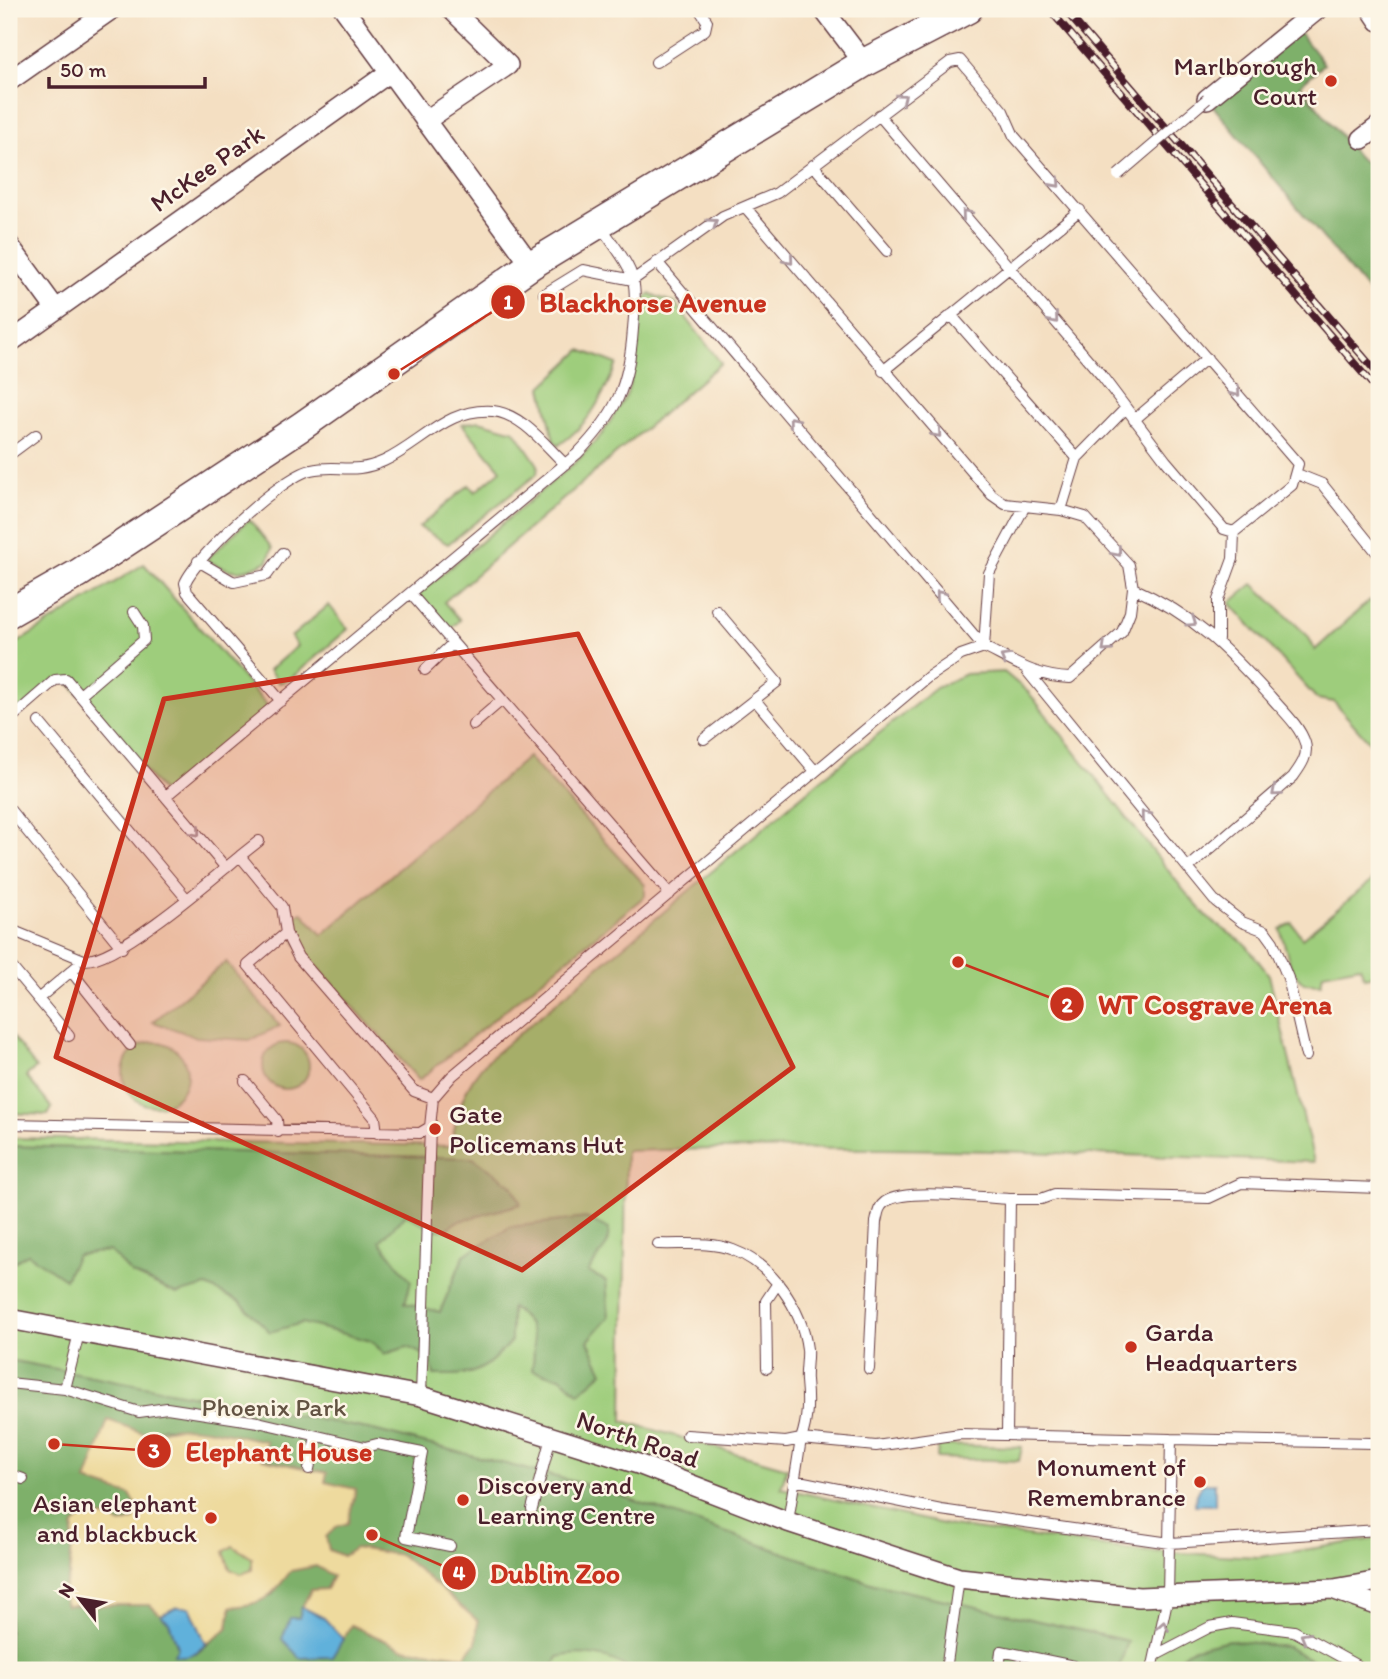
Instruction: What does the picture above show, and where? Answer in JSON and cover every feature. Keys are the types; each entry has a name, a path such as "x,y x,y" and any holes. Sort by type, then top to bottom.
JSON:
{"main road":[{"path":"9,613 79,573 302,425 531,265 864,64 963,10"}],"street":[{"path":"9,81 112,9"},
{"path":"344,9 531,265"},
{"path":"425,121 508,65 451,9"},
{"path":"823,9 864,64"},
{"path":"1207,99 1318,9"},
{"path":"1371,9 1379,21"},
{"name":"McKee Park","path":"9,343 390,72"},
{"path":"1362,139 1379,126"},
{"path":"9,245 55,308"},
{"name":"North Road","path":"9,1319 421,1396 638,1464 788,1522 959,1578 1094,1593 1168,1597 1247,1591 1334,1589"},
{"path":"1334,1589 1379,1581"},
{"path":"1334,1589 1379,1606"}],"lane":[{"path":"656,62 705,30 707,21 699,9"},
{"path":"544,294 583,270 633,280 723,216 777,193 950,62 960,60 1003,111 1014,136 1298,464 1292,485 1234,531 1233,559 1218,600 1218,639"},
{"path":"1118,175 1207,99"},
{"path":"879,115 1010,266 1224,529 1234,531"},
{"path":"813,165 887,251"},
{"path":"657,262 984,647 1026,670 1047,677 1070,678 1122,632 1130,612 1133,588 1129,565 1085,517 1061,510 1005,504 992,495 746,208"},
{"path":"883,370 1080,210"},
{"path":"166,796 565,464 598,432 617,405 630,361 633,280 599,224"},
{"path":"950,315 1077,458"},
{"path":"1134,420 1207,358"},
{"path":"1061,510 1077,458 1126,408"},
{"path":"281,701 187,592 185,583 198,561 291,479 309,470 345,471 385,460 459,413 494,411 516,419 565,464"},
{"path":"9,455 36,435"},
{"path":"1297,474 1322,484 1379,555"},
{"path":"984,647 989,573 1025,506"},
{"path":"198,561 234,582 267,575 283,554"},
{"path":"1133,588 1156,598 1218,639 1296,728 1306,744 1304,760 1293,777 1188,868"},
{"path":"410,593 670,894"},
{"path":"704,740 778,682 717,611"},
{"path":"80,695 144,639 144,626 134,612"},
{"path":"425,670 453,643"},
{"path":"421,1396 433,1098 452,1076 928,677 961,655 984,647"},
{"path":"1026,670 1214,900 1242,922 1265,931 1273,942 1288,978 1306,1056"},
{"path":"9,720 55,680 66,679 226,868"},
{"path":"473,725 502,700"},
{"path":"755,700 815,771"},
{"path":"39,722 187,898"},
{"path":"10,810 122,947"},
{"path":"9,929 84,960 96,961 122,947 258,841"},
{"path":"240,856 282,907 286,933 298,957 414,1091 433,1098"},
{"path":"286,933 248,965 375,1118 377,1133"},
{"path":"38,999 84,960"},
{"path":"9,964 69,1036"},
{"path":"71,971 131,1045"},
{"path":"245,1082 277,1120 278,1132"},
{"path":"9,1124 377,1133 419,1133 430,1127"},
{"path":"869,1369 876,1222 880,1207 887,1200 904,1195 1041,1199 1055,1194 1209,1198 1241,1183 1379,1188"},
{"path":"1007,1434 1010,1199"},
{"path":"658,1244 720,1246 763,1267 778,1283 802,1328 807,1350 808,1398 788,1522"},
{"path":"767,1368 766,1301 778,1283"},
{"path":"65,1389 79,1332"},
{"path":"9,1383 65,1389 139,1412 167,1408 258,1422 365,1447 377,1444 422,1453 405,1537 450,1546"},
{"path":"687,1434 786,1442 801,1439 876,1446 960,1434 1373,1443 1379,1446"},
{"path":"309,1469 316,1436"},
{"path":"532,1509 551,1437"},
{"path":"1152,1670 1168,1597 1171,1439"},
{"path":"9,1474 23,1479"},
{"path":"794,1480 942,1510 1170,1542 1379,1530"},
{"path":"946,1670 959,1578"},
{"path":"1156,1655 1210,1627 1232,1623 1294,1631 1365,1670"},
{"path":"999,1670 1001,1651 1074,1666"}],"highlighted area":[{"path":"578,634 793,1067 522,1270 56,1057 164,699"}],"green space":[{"path":"1295,27 1324,64 1300,85 1357,156 1379,173 1379,305 1207,99"},
{"path":"650,294 675,303 721,363 444,602 460,620 448,631 417,595 578,460 603,433 627,394 635,363 639,302"},
{"path":"581,350 617,364 587,419 559,445 554,441 542,387"},
{"path":"479,421 515,431 538,465 537,474 448,544 419,527 469,485 475,492 501,470 462,424"},
{"path":"249,519 272,548 268,561 251,569 237,571 206,560"},
{"path":"144,564 271,710 166,796 66,679 55,680 9,720 9,648"},
{"path":"1253,584 1308,636 1315,650 1370,600 1379,611 1377,751 1334,702 1317,699 1230,603"},
{"path":"329,605 348,629 289,680 279,683 269,670 297,646 291,637"},
{"name":"Phoenix Park","path":"1004,672 1029,693 1186,893 1208,918 1246,945 1269,975 1314,1162 884,1149 626,1151 623,1421 787,1468 781,1488 952,1526 1140,1551 1259,1557 1379,1538 1379,1670 9,1670 9,1138 451,1146 463,1099 473,1078 489,1059 818,782 936,688 965,674"},
{"path":"528,757 645,885 645,896 419,1080 296,943 293,916 302,912 322,935"},
{"path":"1379,875 1379,974 1364,977 1360,966 1323,973 1321,984 1304,983 1292,971 1280,929 1292,923 1302,938"},
{"path":"226,962 280,1026 250,1040 197,1037 153,1022"},
{"path":"9,1032 36,1068 26,1076 52,1108 48,1115 9,1113"},
{"path":"149,1042 161,1042 178,1051 185,1062 185,1086 178,1097 161,1106 149,1106 137,1101 128,1092 123,1080 123,1068 128,1056 137,1047"},
{"path":"286,1043 302,1050 309,1066 302,1082 286,1089 270,1082 263,1066 270,1050"},
{"path":"9,1146 473,1158 512,1185 521,1204 456,1222 446,1230 434,1230 406,1214 380,1241 411,1281 405,1303 440,1312 464,1255 510,1227 586,1218 609,1229 607,1245 588,1272 606,1281 609,1317 588,1341 603,1372 579,1393 560,1377 532,1370 534,1343 530,1327 519,1313 511,1308 511,1341 493,1360 470,1373 434,1375 430,1357 407,1347 385,1354 371,1341 302,1323 270,1332 240,1302 207,1286 177,1294 132,1274 110,1251 77,1255 65,1279 28,1254 9,1265"},
{"path":"9,1360 373,1430 595,1487 874,1584 1128,1641 1118,1670 629,1670 605,1658 576,1654 558,1657 552,1670 9,1670","holes":["162,1427 266,1441 261,1459 326,1473 325,1482 336,1527 325,1537 329,1550 343,1556 402,1648 351,1625 332,1657 320,1656 282,1639 299,1618 311,1591 326,1589 333,1575 316,1566 291,1570 272,1595 231,1607 228,1628 197,1653 174,1654 178,1648 169,1622 150,1605 66,1605 62,1594 69,1576 74,1525 111,1518 121,1524 134,1520 137,1506 130,1495 152,1436"]},
{"path":"938,1445 1022,1447 1019,1461 937,1458"},
{"path":"1229,1640 1287,1647 1327,1668 1165,1670 1191,1649"}],"sand":[{"path":"108,1420 152,1436 163,1430 191,1427 266,1441 262,1459 327,1473 325,1482 356,1489 348,1523 336,1527 326,1537 329,1550 343,1556 355,1548 401,1555 478,1621 476,1643 465,1656 402,1648 351,1625 343,1639 324,1618 302,1607 311,1590 326,1589 333,1576 316,1566 291,1571 272,1593 260,1601 231,1607 228,1628 206,1644 190,1607 177,1607 161,1615 150,1605 66,1605 62,1594 69,1576 74,1525 86,1515 111,1518 121,1524 134,1520 137,1506 130,1495 86,1481","holes":["233,1546 252,1558 252,1570 241,1574 230,1569 224,1552"]}],"water":[{"path":"1203,1484 1215,1484 1215,1505 1195,1505 1196,1494"},
{"path":"177,1607 190,1607 206,1644 195,1653 174,1655 178,1647 169,1622 161,1615"},
{"path":"302,1607 324,1618 343,1639 332,1657 300,1658 282,1639 290,1618 299,1618"}],"railway":[{"path":"1049,9 1379,392"},
{"path":"1064,9 1379,375"}],"place":[{"name":"Marlborough Court","path":"1331,81"},
{"name":"Blackhorse Avenue","path":"394,374"},
{"name":"WT Cosgrave Arena","path":"958,962"},
{"name":"Gate Policemans Hut","path":"435,1129"},
{"name":"Garda Headquarters","path":"1131,1347"},
{"name":"Elephant House","path":"54,1444"},
{"name":"Monument of Remembrance","path":"1200,1482"},
{"name":"Discovery and Learning Centre","path":"463,1500"},
{"name":"Asian elephant and blackbuck","path":"211,1518"},
{"name":"Dublin Zoo","path":"372,1535"}]}
